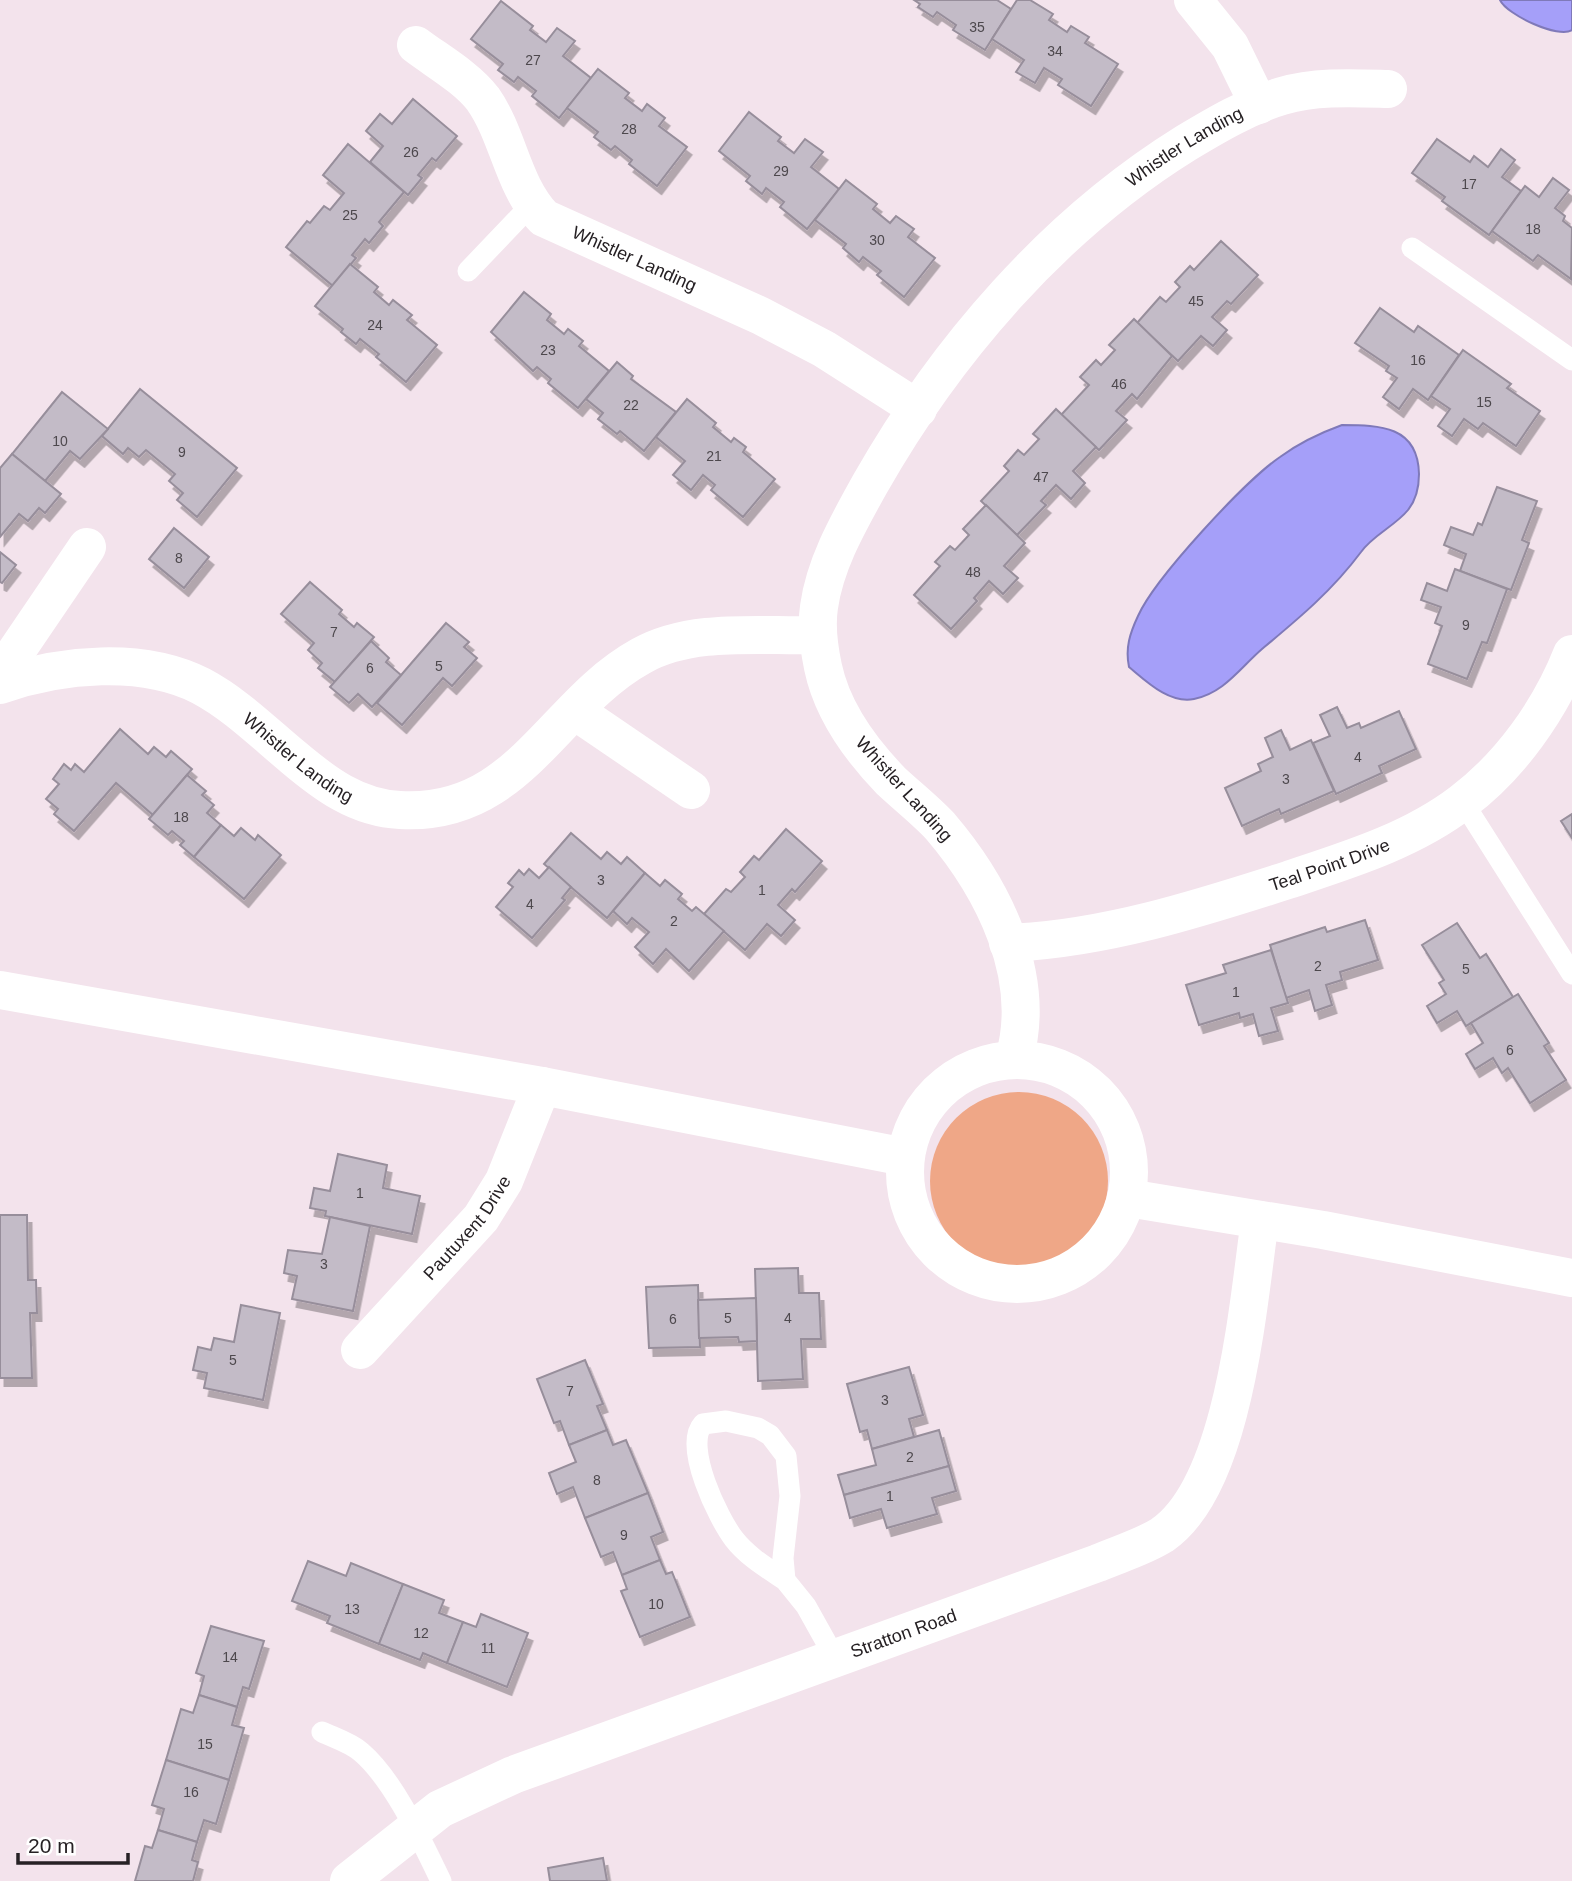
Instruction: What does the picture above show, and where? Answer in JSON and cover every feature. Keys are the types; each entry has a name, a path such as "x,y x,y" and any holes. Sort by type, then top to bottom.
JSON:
{"street":[{"name":"Whistler Landing","path":"1193,0 1230,46 1259,105"},
{"name":"Whistler Landing","path":"416,45 483,100 531,205 556,225 717,295 824,349 918,409"},
{"name":"Whistler Landing","path":"1014,1059 1022,1031 1023,1001 1008,943 996,910 966,859 938,824 890,780 860,746 832,698 823,668 818,635 819,610 829,569 864,496 918,409 1007,295 1084,218 1170,154 1214,126 1259,105 1311,90 1388,89"},
{"path":"0,675 87,547"},
{"name":"Whistler Landing","path":"0,685 31,677 96,668 135,667 171,673 202,687 229,705 318,778 346,796 362,803 397,810 449,806 491,789 533,756 608,679 642,655 681,642 720,637 818,635"},
{"name":"Teal Point Drive","path":"1008,943 1072,936 1167,917 1387,845 1462,802 1499,768 1529,731 1556,689 1572,654"},
{"path":"575,711 691,790"},
{"path":"0,990 542,1086 905,1157"},
{"path":"1014,1059 1041,1061 1067,1070 1097,1092 1119,1123 1130,1160 1128,1198 1113,1233 1087,1261 1054,1279 1016,1285 979,1278 968,1272 946,1259 920,1231 906,1195 905,1157 914,1125 932,1097 957,1076 988,1062 1014,1059"},
{"name":"Pautuxent Drive","path":"360,1350 481,1218 504,1181 542,1086"},
{"path":"1128,1198 1572,1278"},
{"name":"Stratton Road","path":"349,1881 440,1809 513,1775 1098,1563 1163,1534 1204,1481 1223,1431 1237,1377 1260,1220"}],"lane":[{"path":"468,271 531,205"},
{"path":"1412,248 1572,360"},
{"path":"1462,802 1572,974"},
{"path":"785,1580 783,1558 790,1496 786,1455 771,1435 758,1428 726,1421 703,1424 697,1430 696,1444 711,1498 721,1521 754,1559 785,1580 806,1606 835,1658"},
{"path":"323,1732 361,1752 390,1789 441,1881"}],"shaded area":[{"path":"1500,0 1572,0 1572,30 1556,31 1534,24 1512,12"},
{"path":"1342,425 1383,428 1404,437 1412,446 1417,458 1419,479 1415,497 1408,510 1366,546 1314,604 1223,686 1205,696 1185,700 1167,695 1150,685 1129,667 1128,647 1138,616 1162,579 1202,531 1265,469 1302,443"},
{"path":"1019,1092 1053,1099 1082,1118 1101,1147 1108,1181 1101,1215 1082,1244 1053,1263 1019,1270 985,1263 956,1244 937,1215 930,1181 937,1147 956,1118 985,1099"}],"building":[{"path":"914,0 997,0 1011,9 985,50 953,30 956,25 937,12 933,17 918,7 920,4"},
{"path":"1017,0 1030,0 1053,14 1049,20 1067,32 1071,26 1089,37 1085,43 1118,64 1091,106 1058,85 1062,79 1044,68 1035,83 1016,72 1024,60 992,39"},
{"path":"501,1 533,26 530,30 546,42 557,28 575,41 563,56 591,78 559,118 532,96 536,91 518,77 514,82 498,70 503,64 471,39"},
{"path":"598,69 629,93 625,98 642,111 647,104 665,118 659,126 687,147 657,186 629,164 632,160 615,146 611,150 594,137 598,132 567,108"},
{"path":"413,99 457,136 436,161 432,158 418,175 422,178 408,195 370,162 383,146 366,131 380,114 392,124"},
{"path":"749,112 781,137 778,141 794,153 805,139 823,152 811,167 839,189 807,229 780,207 784,202 766,188 762,194 746,181 750,176 719,151"},
{"path":"1437,139 1470,162 1474,156 1488,167 1501,149 1515,160 1502,177 1521,191 1489,235 1442,201 1445,197 1412,173"},
{"path":"348,144 404,192 379,222 383,226 369,243 365,239 352,255 356,258 333,286 286,247 307,221 310,223 324,206 330,210 344,193 323,175"},
{"path":"1553,178 1569,190 1555,208 1565,216 1563,221 1572,228 1571,279 1538,255 1533,261 1492,231 1525,186 1539,197"},
{"path":"846,180 877,204 873,209 890,223 896,216 914,229 908,237 935,258 904,297 877,275 881,271 863,257 859,262 843,248 846,244 815,220"},
{"path":"1221,241 1258,275 1231,304 1227,301 1212,317 1227,330 1213,346 1201,336 1178,361 1137,323 1160,297 1166,302 1180,287 1175,282 1190,266 1194,270"},
{"path":"350,264 378,287 374,292 389,305 393,300 412,315 407,320 437,345 406,382 376,357 379,354 360,339 356,344 341,332 343,329 315,306"},
{"path":"524,292 551,314 547,320 564,334 568,329 583,341 579,346 609,371 578,408 548,383 551,379 537,367 533,371 491,332"},
{"path":"1380,308 1414,332 1418,326 1459,355 1428,400 1413,389 1399,409 1383,397 1397,378 1386,371 1389,366 1355,343"},
{"path":"1134,319 1172,356 1137,399 1132,394 1116,411 1127,420 1099,450 1061,415 1089,385 1080,377 1096,360 1101,365 1115,350 1109,345"},
{"path":"1463,350 1511,384 1507,388 1540,411 1516,446 1483,423 1478,429 1464,419 1452,436 1438,426 1450,409 1431,396"},
{"path":"617,362 633,376 631,379 676,412 644,451 620,431 617,434 598,419 603,413 586,399"},
{"path":"140,389 237,468 197,517 177,500 183,493 169,481 175,474 146,450 139,457 128,448 123,454 102,436"},
{"path":"62,392 108,429 80,459 70,451 45,481 12,454"},
{"path":"687,399 716,423 713,427 731,442 734,438 746,447 743,452 775,479 743,517 711,490 715,485 703,475 691,490 673,475 685,461 656,437"},
{"path":"1056,409 1096,447 1073,471 1085,483 1071,499 1056,485 1041,501 1046,505 1017,535 981,501 1009,471 1004,466 1018,450 1024,455 1039,439 1033,434"},
{"path":"12,454 61,494 45,513 39,508 28,521 19,514 0,537 0,468"},
{"path":"1497,487 1537,501 1522,540 1529,543 1511,590 1460,571 1466,554 1444,545 1451,527 1473,535 1478,523 1482,525"},
{"path":"986,505 1025,543 1004,566 1018,578 1003,594 989,581 974,598 977,601 951,629 914,595 940,566 935,562 950,546 955,550 969,535 963,529"},
{"path":"174,528 209,557 184,588 149,559"},
{"path":"0,552 16,565 2,583 0,582"},
{"path":"1455,569 1507,589 1487,643 1482,642 1467,679 1428,664 1442,626 1435,623 1441,607 1421,600 1427,583 1447,591"},
{"path":"310,582 342,610 339,614 354,627 357,623 374,637 335,682 318,668 322,663 308,650 314,643 281,614"},
{"path":"446,623 469,642 464,647 477,658 452,686 443,678 402,725 377,703"},
{"path":"371,641 389,658 386,662 401,675 372,707 358,694 349,703 330,687"},
{"path":"1337,707 1347,728 1359,723 1361,728 1399,711 1416,749 1379,766 1382,773 1336,794 1313,743 1330,736 1320,715"},
{"path":"120,729 148,754 154,747 166,757 171,751 192,769 153,815 116,783 74,831 54,814 58,809 46,799 59,784 53,779 64,764 71,770 75,764 84,772"},
{"path":"1281,730 1290,750 1311,740 1334,791 1281,814 1279,809 1242,826 1225,788 1261,771 1258,764 1273,757 1265,738"},
{"path":"187,775 206,791 202,795 214,805 207,813 221,825 194,857 180,845 184,841 172,831 168,835 149,819"},
{"path":"1572,814 1572,838 1561,821"},
{"path":"221,825 234,836 241,828 255,840 258,835 281,855 244,899 194,857"},
{"path":"786,829 822,861 795,892 792,889 778,905 795,920 781,936 767,924 745,950 704,914 726,889 731,892 745,877 740,872 754,856 759,860"},
{"path":"571,833 601,859 607,852 621,864 627,857 645,873 607,918 544,864"},
{"path":"549,867 571,887 562,898 565,900 532,938 496,907 513,887 508,883 519,870 524,875 529,869 539,878"},
{"path":"645,873 660,886 665,880 682,894 678,899 692,911 696,907 724,931 689,971 666,949 653,964 635,947 649,932 632,918 627,924 613,911"},
{"path":"1365,920 1378,960 1340,972 1342,980 1326,985 1332,1005 1315,1011 1309,990 1286,998 1270,945 1325,927 1327,932"},
{"path":"1457,923 1480,958 1486,954 1513,997 1466,1026 1457,1011 1437,1023 1427,1006 1446,994 1439,983 1444,980 1422,945"},
{"path":"1271,950 1288,1003 1271,1008 1278,1031 1259,1036 1253,1014 1240,1018 1239,1013 1199,1025 1186,985 1226,973 1223,965"},
{"path":"1518,994 1549,1043 1544,1046 1566,1080 1530,1103 1508,1068 1502,1073 1493,1058 1475,1069 1466,1054 1483,1043 1471,1023"},
{"path":"338,1154 387,1165 383,1188 420,1196 412,1234 325,1216 326,1211 310,1208 314,1188 330,1191"},
{"path":"0,1215 27,1215 28,1280 36,1280 37,1313 30,1313 32,1378 0,1378"},
{"path":"330,1217 370,1226 353,1311 292,1299 297,1276 284,1273 288,1250 322,1254"},
{"path":"798,1268 799,1293 819,1293 821,1339 801,1339 803,1379 758,1381 755,1269"},
{"path":"698,1285 700,1347 649,1348 646,1287"},
{"path":"756,1298 757,1341 739,1342 738,1337 699,1338 698,1300"},
{"path":"241,1305 280,1313 263,1400 204,1388 207,1373 193,1370 198,1347 211,1350 214,1338 234,1342"},
{"path":"585,1360 603,1404 597,1406 607,1430 569,1445 560,1421 554,1423 537,1379"},
{"path":"909,1367 923,1415 909,1419 914,1437 872,1449 867,1430 860,1432 847,1384"},
{"path":"607,1430 613,1445 626,1440 648,1493 585,1518 573,1487 557,1494 549,1473 576,1462 569,1445"},
{"path":"939,1430 949,1466 844,1495 838,1475 876,1465 872,1449"},
{"path":"949,1466 956,1491 932,1498 937,1514 887,1528 881,1509 850,1518 844,1495"},
{"path":"648,1493 663,1532 651,1537 660,1560 622,1575 613,1552 601,1557 585,1518"},
{"path":"660,1560 666,1574 672,1572 690,1617 640,1637 621,1591 627,1589 622,1575"},
{"path":"308,1561 346,1576 351,1563 403,1584 379,1644 327,1623 330,1616 292,1601"},
{"path":"403,1584 444,1600 439,1613 463,1622 447,1663 423,1653 420,1660 379,1644"},
{"path":"481,1614 528,1633 507,1687 447,1663 463,1622 476,1627"},
{"path":"211,1626 264,1641 249,1689 243,1687 237,1707 199,1695 204,1676 196,1673"},
{"path":"199,1695 237,1707 232,1725 244,1728 229,1780 166,1760 181,1709 193,1713"},
{"path":"166,1760 229,1780 216,1824 204,1820 197,1842 158,1830 164,1809 152,1805"},
{"path":"158,1830 197,1842 192,1860 198,1862 193,1881 135,1881 145,1846 152,1848"},
{"path":"603,1858 607,1881 550,1881 548,1868"}]}
